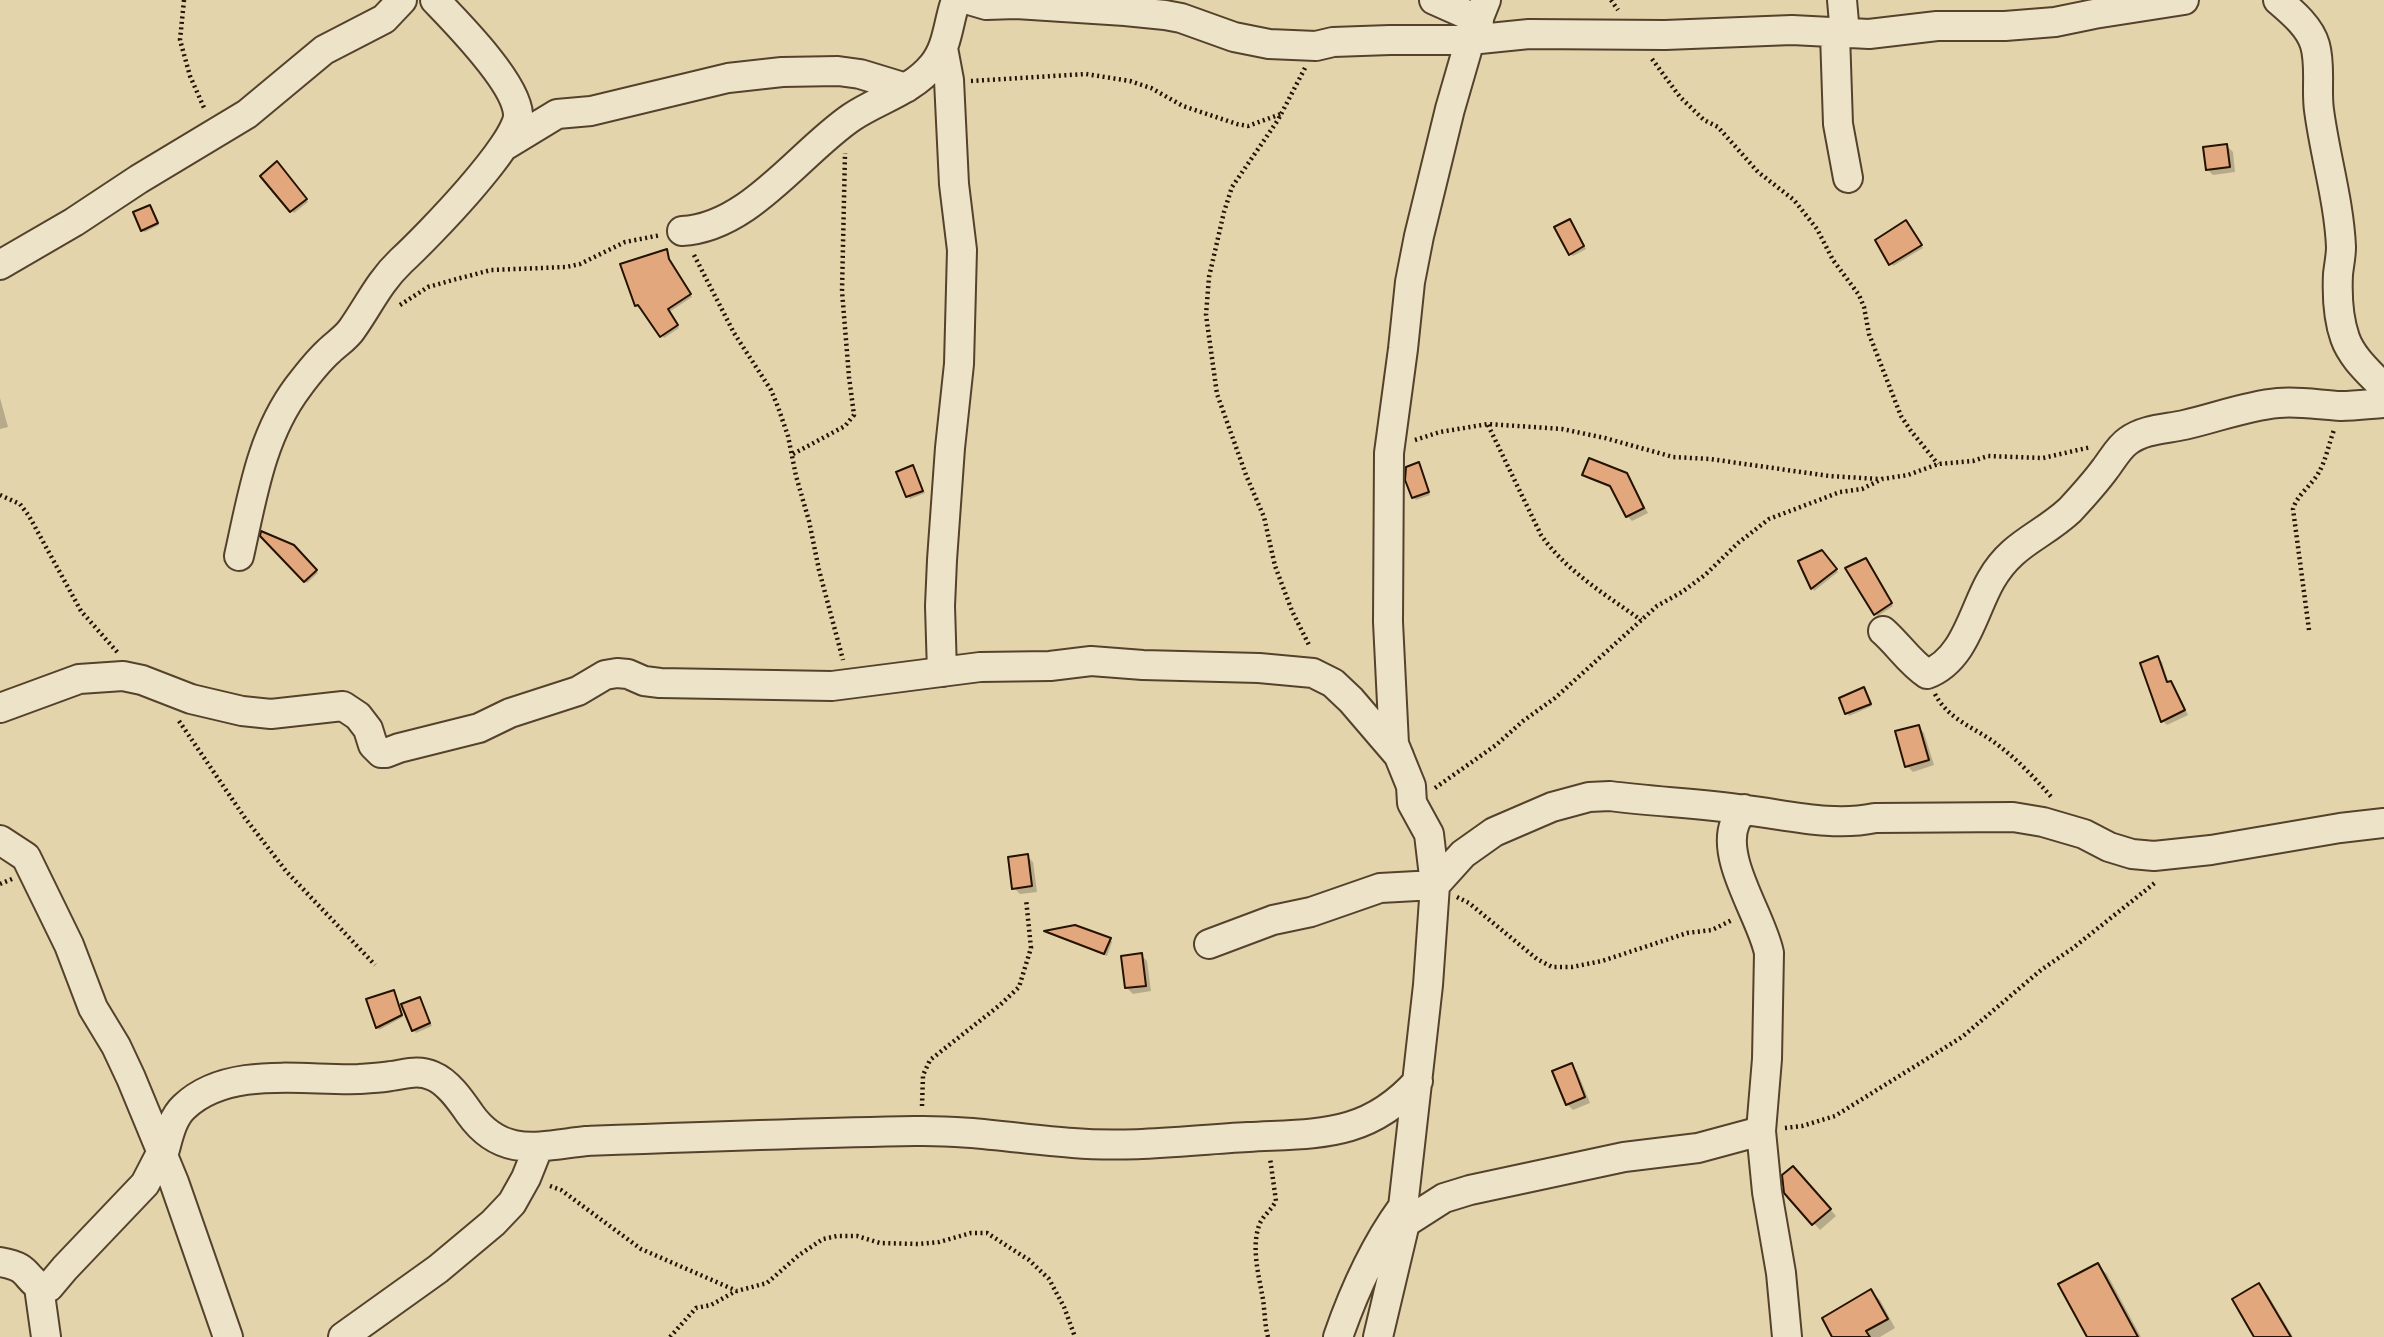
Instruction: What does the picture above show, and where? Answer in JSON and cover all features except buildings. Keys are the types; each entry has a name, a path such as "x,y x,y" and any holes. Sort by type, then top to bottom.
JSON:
{"street":[{"path":"0,265 247,114 324,50 384,19 402,0"},
{"path":"239,556 256,478 269,438 283,409 298,386 351,330 380,284 441,222 506,145 519,117 507,86 474,40 435,0"},
{"path":"682,232 697,231 734,214 772,189 822,140 853,116 920,79 932,67 943,48 956,0"},
{"path":"969,0 986,5 1125,10 1181,18 1215,31 1269,44 1316,46 1333,42 1390,40 1478,20"},
{"path":"1434,0 1478,20 1529,34 1791,30 1869,34 1937,26 2005,26 2055,22 2184,0"},
{"path":"1842,0 1838,124 1848,178"},
{"path":"2278,0 2292,11 2315,44 2318,61 2318,106 2337,205 2341,250 2338,275 2339,318 2354,355 2384,388"},
{"path":"1378,1337 1404,1215 1428,985 1435,885 1429,834 1412,803 1411,786 1394,744 1388,622 1389,453 1410,282 1435,170 1478,20"},
{"path":"942,672 942,560 950,448 960,364 962,250 954,184 949,80 943,48"},
{"path":"506,145 557,114 591,111 728,78 782,72 838,71 860,74 906,88"},
{"path":"1883,631 1918,668 1927,674 1938,670 1959,646 1990,580 2007,555 2068,511 2126,442 2139,434 2196,423 2219,414 2251,407 2307,402 2341,406 2384,402"},
{"path":"0,708 79,678 106,676 142,680 191,699 242,711 271,714 343,706 358,716 368,729 377,750 386,753 479,728 510,713 578,691 606,675 617,673 660,683 832,686 980,667 1050,666 1091,662 1259,668 1313,673 1333,683 1351,700 1399,756"},
{"path":"1209,944 1273,920 1311,912 1380,888 1435,885 1463,854 1494,832 1552,807 1589,797 1610,796 1744,809 1835,821 1858,822 1875,818 2013,817 2043,822 2084,834 2109,847 2132,854 2154,856 2211,850 2384,823"},
{"path":"1744,809 1735,822 1731,838 1732,850 1752,910 1766,936 1769,953 1767,1059 1761,1134 1767,1192 1781,1273 1787,1337"},
{"path":"0,840 26,857 69,945 93,1008 131,1078 162,1154 228,1337"},
{"path":"0,1262 19,1267 44,1290 49,1287 145,1184 162,1154 175,1118 183,1107 228,1083 291,1076 368,1078 422,1072 444,1083 478,1126 489,1135 520,1147 538,1147 628,1139 925,1131 984,1133 1085,1143 1159,1143 1324,1132 1350,1128 1380,1114 1418,1081"},
{"path":"1338,1337 1372,1254 1383,1234 1404,1215 1470,1190 1624,1157 1699,1148 1761,1134"},
{"path":"343,1337 438,1269 475,1239 512,1203 526,1178 538,1147"},
{"path":"39,1287 46,1337"}],"path":[{"path":"184,0 180,40 195,89 218,132"},
{"path":"1638,34 1680,97 1704,120 1718,127 1758,172 1794,200 1817,229 1833,260 1859,295 1870,334 1902,415 1911,431 1938,464"},
{"path":"1316,46 1281,114 1232,187 1209,277 1206,315 1217,394 1246,475 1265,517 1275,566 1292,611 1325,680"},
{"path":"949,80 1066,77 1086,74 1130,81 1151,88 1174,103 1237,124 1248,126 1281,114"},
{"path":"793,454 845,426 854,415 842,291 845,173 843,124"},
{"path":"395,308 428,288 453,280 491,271 566,267 580,264 625,242 682,232 734,333 771,390 793,454 796,477 849,684"},
{"path":"2309,630 2293,509 2295,502 2321,469 2341,406"},
{"path":"1389,453 1440,432 1488,424 1562,429 1673,457 1723,461 1829,477 1882,479 1908,475 1938,464 1965,463 1988,456 2043,458 2081,448 2126,442"},
{"path":"1488,424 1541,536 1553,552 1641,620"},
{"path":"1412,803 1496,745 1555,698 1657,606 1705,575 1738,542 1769,519 1840,492 1862,489 1882,479"},
{"path":"0,495 20,505 29,516 81,611 142,680"},
{"path":"1927,674 1937,698 1951,714 1965,726 1993,741 2012,757 2057,804"},
{"path":"176,717 245,818 286,871 375,965"},
{"path":"1761,1134 1835,1116 1962,1037 2041,970 2160,880 2186,852"},
{"path":"1435,885 1469,904 1537,959 1552,967 1572,967 1602,961 1687,933 1712,930 1752,910"},
{"path":"925,1131 922,1104 925,1065 1019,987 1031,948 1026,899"},
{"path":"1268,1136 1276,1201 1259,1226 1256,1252 1268,1337"},
{"path":"526,1178 561,1190 640,1249 737,1291"},
{"path":"670,1337 696,1308 711,1305 737,1291 767,1283 822,1239 857,1236 880,1242 918,1244 939,1242 971,1233 987,1233 1029,1260 1049,1279 1064,1307 1075,1337"}]}
